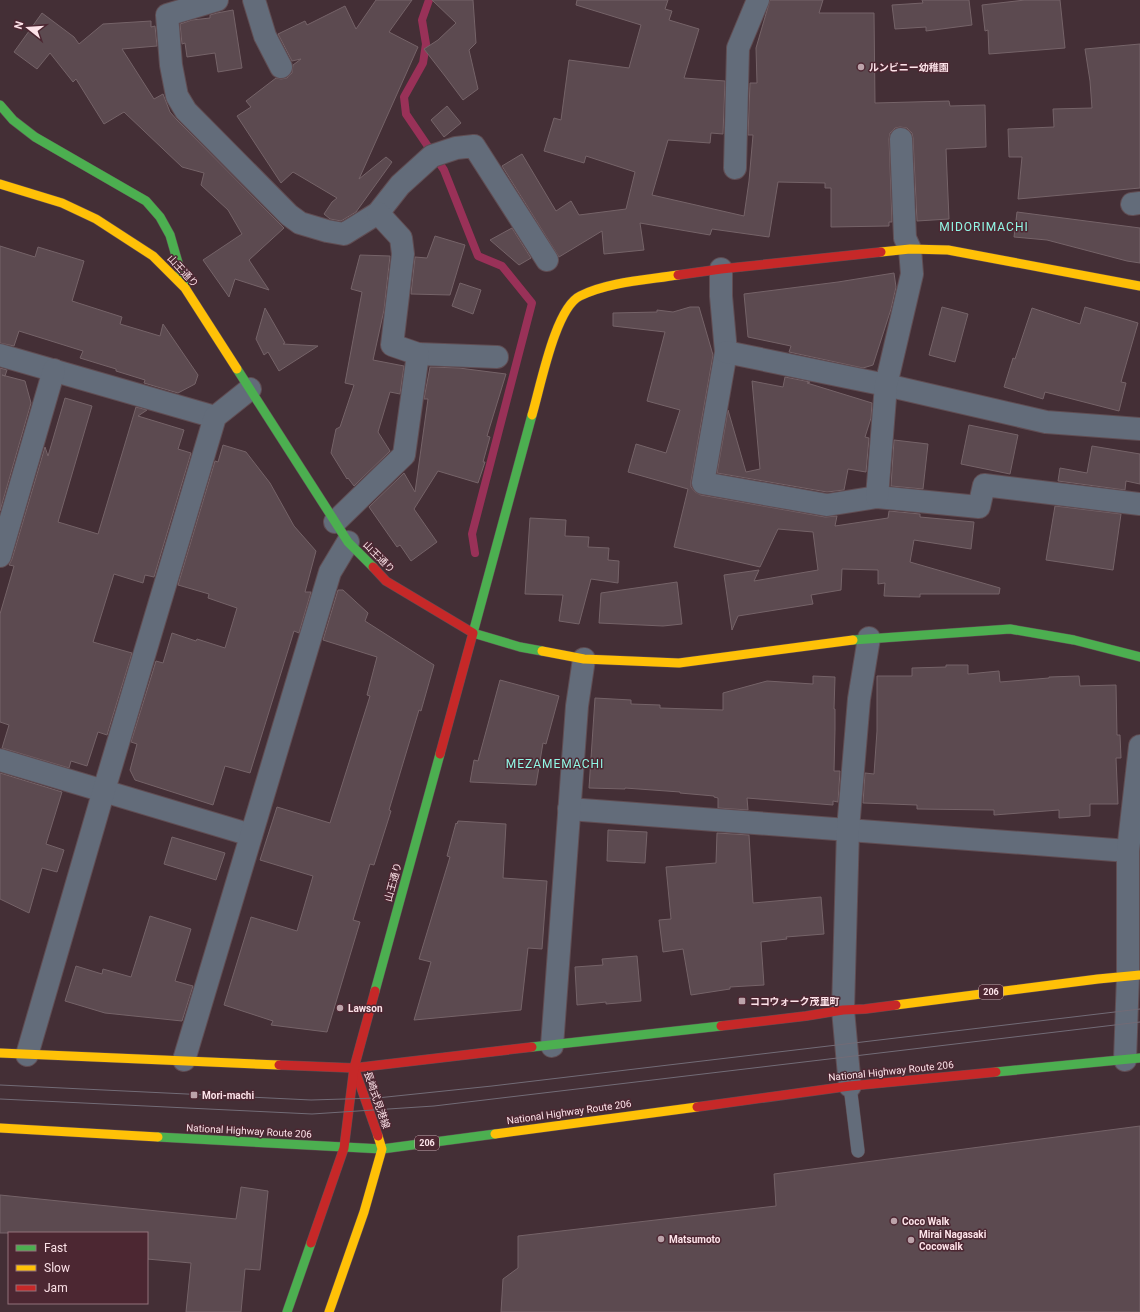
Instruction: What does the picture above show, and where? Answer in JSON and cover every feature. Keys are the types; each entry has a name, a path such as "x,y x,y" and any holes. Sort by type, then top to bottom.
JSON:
{"main road":[{"path":"0,105 13,120 35,137 146,201 160,217 170,235 185,288"},
{"name":"山王通り","path":"0,184 62,203 96,219 153,256 185,288 348,542 386,580 473,633 354,1068"},
{"path":"1140,286 948,250 910,250 721,269 607,286 579,296 571,302 562,317 553,340 473,633 520,647 584,659 679,663 869,638 1010,629 1074,640 1140,658"},
{"name":"206","path":"0,1054 184,1060 354,1068 539,1046 552,1046 1134,976"},
{"name":"National Highway Route 206","path":"0,1128 382,1149 850,1086 1132,1059"},
{"name":"長崎式見港線","path":"287,1312 344,1148 354,1068"},
{"name":"長崎式見港線","path":"354,1068 382,1149"},
{"path":"329,1312 364,1212 382,1149"}],"street":[{"path":"218,0 167,15 171,65 177,96 186,111 289,215 300,223 327,232 344,234 378,213 400,185 432,156 456,148 474,146 547,260"},
{"path":"254,0 265,36 281,67"},
{"path":"735,168 738,48 758,0"},
{"path":"877,497 886,384 912,274 910,250 905,238 901,139"},
{"path":"378,213 401,238 403,254 392,345 418,354 498,357"},
{"path":"721,269 720,296 726,352 703,483 827,505 877,497 979,507 984,485 1140,504"},
{"path":"726,352 886,384 1046,422 1140,429"},
{"path":"336,522 404,455 418,354"},
{"path":"0,355 215,417"},
{"path":"0,556 54,370"},
{"path":"27,1055 215,417 250,389"},
{"path":"184,1060 330,572 348,542"},
{"path":"850,1086 843,1010 848,829 859,699 869,638"},
{"path":"552,1046 577,706 584,659"},
{"path":"1132,1059 1134,976 1128,851 1140,746"},
{"path":"0,760 251,835"},
{"path":"570,808 1128,851"}],"lane":[{"path":"850,1086 858,1152"}],"building":[{"path":"376,0 412,0 389,32 418,47 359,179 386,157 392,162 356,212 341,221 330,219 324,214 332,202 337,198 293,172 281,183 237,116 251,107 246,101 276,78 287,78 292,73 293,65 301,59 292,61 278,34 305,21 307,25 345,6 356,29"},
{"path":"432,0 473,0 476,43 469,50 478,89 463,100 424,49 438,40 456,23"},
{"path":"577,0 668,0 665,9 672,11 669,20 699,29 684,78 725,81 723,134 711,133 710,143 668,140 652,195 744,216 753,135 748,135 750,83 757,83 756,48 770,0 823,0 819,13 874,13 875,103 949,101 950,106 985,105 986,147 946,149 949,219 917,221 913,138 912,133 907,128 900,127 895,128 890,133 889,139 892,222 889,222 889,226 831,227 831,188 825,188 825,183 778,182 769,237 712,229 710,235 640,223 644,250 604,254 602,231 559,257 502,166 522,154 556,211 571,201 579,215 626,209 635,172 586,156 584,163 544,151 554,118 561,120 569,60 629,68 641,25 576,5"},
{"path":"922,0 969,0 972,25 926,31 926,27 895,29 892,5 923,3"},
{"path":"1025,0 1060,0 1065,48 989,54 988,30 985,31 982,5"},
{"path":"233,10 242,68 218,72 215,53 187,57 185,43 182,44 180,24 192,20 210,18 210,15"},
{"path":"42,13 74,37 79,44 103,24 151,21 151,27 155,26 157,46 122,49 154,99 163,94 170,112 177,120 284,228 249,260 269,290 235,279 229,297 203,260 242,234 228,210 201,185 204,173 182,167 124,112 104,124 76,79 73,82 50,53 37,69 14,52"},
{"path":"1140,44 1140,188 1018,199 1022,157 1009,157 1008,129 1054,127 1053,109 1092,108 1085,49"},
{"path":"447,106 461,123 444,137 431,120"},
{"path":"1017,212 1140,228 1140,263 1047,240 1014,237"},
{"path":"512,228 531,258 519,265 490,240"},
{"path":"435,236 465,245 450,295 411,294 415,257 427,258"},
{"path":"0,246 35,257 38,247 84,261 72,301 122,317 120,324 160,336 163,324 198,375 195,384 178,393 144,383 145,380 80,358 83,351 19,331 14,346 0,343"},
{"path":"360,255 390,256 384,310 373,360 404,366 400,394 390,392 378,432 390,451 354,486 348,478 347,479 331,453 336,429 340,427 354,385 345,383 362,292 351,289"},
{"path":"894,273 896,287 891,309 873,365 863,368 789,352 791,346 748,337 744,294"},
{"path":"460,283 481,290 473,314 452,306"},
{"path":"690,307 699,307 713,355 691,481 691,487 695,492 701,495 825,517 837,516 835,526 888,518 889,511 920,514 920,517 974,522 971,549 914,540 910,562 1000,588 999,594 920,594 920,597 884,596 885,583 878,584 878,570 842,569 841,590 811,595 813,604 738,616 732,630 724,575 759,570 754,581 818,570 813,532 778,529 760,567 674,547 688,489 628,472 636,444 666,453 680,410 647,401 665,332 613,326 613,313 657,312 657,310 673,312"},
{"path":"942,307 968,314 955,362 929,355"},
{"path":"1085,307 1138,323 1121,382 1126,383 1119,411 1045,392 1043,399 1004,387 1013,358 1015,359 1032,308 1080,324"},
{"path":"265,308 285,343 283,344 318,346 279,371 268,352 264,355 256,339"},
{"path":"430,367 459,368 506,374 487,436 490,437 483,462 485,462 478,483 438,471 414,509 437,542 411,561 400,545 397,547 369,507 404,473 415,492 428,399 424,399"},
{"path":"0,368 7,370 5,376 25,381 31,403 0,511"},
{"path":"785,377 810,382 807,383 872,403 871,418 865,437 869,438 866,472 848,469 844,490 827,492 717,473 728,410 746,472 760,469 752,381 783,387"},
{"path":"65,398 92,406 58,522 98,534 136,407 147,410 138,416 184,430 178,449 191,453 154,577 145,575 143,583 114,574 93,642 132,653 107,735 98,732 87,766 71,761 69,768 2,748 9,725 0,722 0,614 14,566 9,565 45,447 48,456"},
{"path":"969,425 1018,435 1010,474 961,464"},
{"path":"894,440 928,444 923,489 891,486"},
{"path":"223,445 246,452 270,483 294,526 316,551 305,592 311,592 299,633 294,631 250,773 225,766 213,805 135,780 130,770 137,744 131,742 156,661 163,663 172,633 225,648 237,608 208,598 209,594 178,585 215,461 218,462"},
{"path":"1092,446 1140,454 1140,484 1126,481 1125,490 1058,481 1060,468 1087,473"},
{"path":"1055,506 1121,514 1113,570 1046,560"},
{"path":"530,518 566,520 565,536 589,537 588,547 609,548 608,560 619,561 618,583 591,579 579,624 559,621 563,595 525,594"},
{"path":"677,582 682,624 663,626 599,623 601,593"},
{"path":"338,590 343,590 368,613 365,621 434,665 421,711 419,710 389,810 391,811 374,865 370,864 353,920 360,922 327,1032 271,1025 273,1021 224,1005 251,917 297,931 313,876 260,860 277,807 330,823 370,696 367,695 377,657 323,640"},
{"path":"946,665 968,665 968,674 999,671 1000,682 1049,677 1079,676 1080,686 1116,685 1117,735 1120,735 1121,758 1116,758 1118,804 1090,804 1090,816 1059,818 1059,810 994,815 994,810 917,809 917,805 863,803 865,773 874,774 877,731 877,676 912,676 912,668 946,667"},
{"path":"813,676 835,677 834,771 840,771 838,802 833,801 833,805 747,798 748,810 718,808 718,798 714,796 625,788 589,788 595,698 631,700 631,704 660,705 660,708 723,710 723,693 767,681 813,684"},
{"path":"500,680 559,696 546,744 543,743 536,785 470,782 474,760 478,761"},
{"path":"0,773 62,792 46,844 64,850 57,872 42,868 29,913 0,899"},
{"path":"458,821 506,824 503,878 547,881 542,949 528,948 521,1010 414,1020 431,962 419,959 450,857 447,856 456,823 457,824"},
{"path":"608,830 647,832 645,863 607,861"},
{"path":"717,833 749,835 753,903 821,897 824,934 786,937 787,939 761,942 764,985 730,987 730,989 691,995 683,949 663,952 659,920 671,919 666,867 716,863"},
{"path":"172,837 225,853 216,880 164,864"},
{"path":"150,916 191,929 175,981 193,986 182,1021 105,1013 65,1001 76,966 102,974 103,969 131,977"},
{"path":"637,956 641,1001 577,1005 575,967 603,965 602,959"},
{"name":"Coco Walk","path":"1140,1126 1140,1312 501,1312 503,1279 518,1268 518,1236 776,1206 774,1174"},
{"path":"241,1187 268,1191 260,1270 245,1269 241,1312 186,1312 191,1263 148,1259 148,1232 0,1233 0,1195 236,1219"}],"waterway":[{"path":"429,0 422,20 426,44 423,63 404,97 406,114 444,170 478,256 502,266 532,303 472,534 475,553"}],"tram line":[{"path":"0,1085 311,1100 377,1098 492,1086 1140,1009"},
{"path":"0,1099 312,1114 434,1106 1140,1022"}],"traffic: fast":[{"path":"0,105 13,120 35,137 146,201 160,217 170,235 185,287"},
{"path":"237,369 348,542 373,567"},
{"path":"532,415 473,633 520,647 542,651"},
{"path":"853,640 1010,629 1074,640 1140,657"},
{"path":"375,991 440,754"},
{"path":"532,1047 721,1026"},
{"path":"996,1072 1140,1058"},
{"path":"158,1137 382,1149 495,1134"},
{"path":"287,1312 311,1243"}],"traffic: slow":[{"path":"0,184 62,203 96,219 153,256 185,288 237,369"},
{"path":"881,252 910,249 948,250 1140,286"},
{"path":"532,415 544,369 556,332 571,303 580,296 591,291 628,282 678,275"},
{"path":"542,651 584,659 679,663 853,640"},
{"path":"896,1005 1140,975"},
{"path":"0,1053 279,1065"},
{"path":"495,1134 697,1107"},
{"path":"0,1128 158,1137"},
{"path":"329,1312 364,1212 382,1149 378,1136"}],"traffic: jam":[{"path":"678,275 881,252"},
{"path":"373,567 386,581 473,633 440,754"},
{"path":"311,1243 344,1148 354,1068 375,991"},
{"path":"721,1026 843,1010 896,1005"},
{"path":"279,1065 354,1068 532,1047"},
{"path":"697,1107 850,1086 996,1072"},
{"path":"356,1073 378,1136"}],"place":[{"name":"ルンビニー幼稚園","path":"861,67"},
{"name":"ココウォーク茂里町","path":"742,1001"},
{"name":"Lawson","path":"340,1008"},
{"name":"Mori-machi","path":"194,1095"},
{"name":"Coco Walk","path":"894,1221"},
{"name":"Matsumoto","path":"661,1239"},
{"name":"Mirai Nagasaki Cocowalk","path":"911,1240"}],"district":[{"name":"MIDORIMACHI","path":"984,227"},
{"name":"MEZAMEMACHI","path":"555,764"}]}
